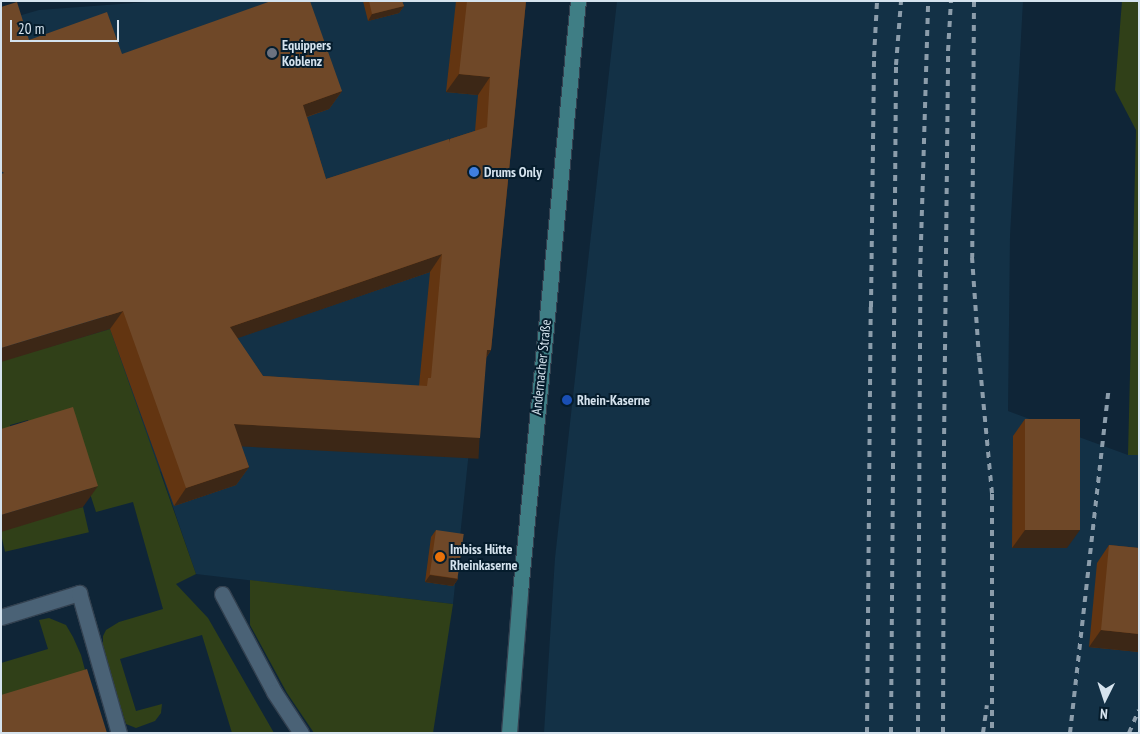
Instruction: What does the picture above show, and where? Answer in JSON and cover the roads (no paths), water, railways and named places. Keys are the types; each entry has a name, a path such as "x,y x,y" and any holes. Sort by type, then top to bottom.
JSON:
{"street":[{"name":"Andernacher Straße","path":"509,733 523,562 578,1"}],"lane":[{"path":"1,617 79,594 119,733"},
{"path":"222,594 274,692 301,733"}],"railway":[{"path":"867,733 874,57 877,1"},
{"path":"891,733 896,65 901,1"},
{"path":"918,733 920,276 928,1"},
{"path":"943,733 948,51 951,1"},
{"path":"974,1 972,257 992,494 992,733"},
{"path":"1070,733 1109,387"},
{"path":"983,733 987,705"},
{"path":"1129,733 1139,710"}],"place":[{"name":"Equippers Koblenz","path":"272,53"},
{"name":"Drums Only","path":"474,172"},
{"name":"Rhein-Kaserne","path":"567,400"},
{"name":"Imbiss Hütte Rheinkaserne","path":"440,557"}]}
